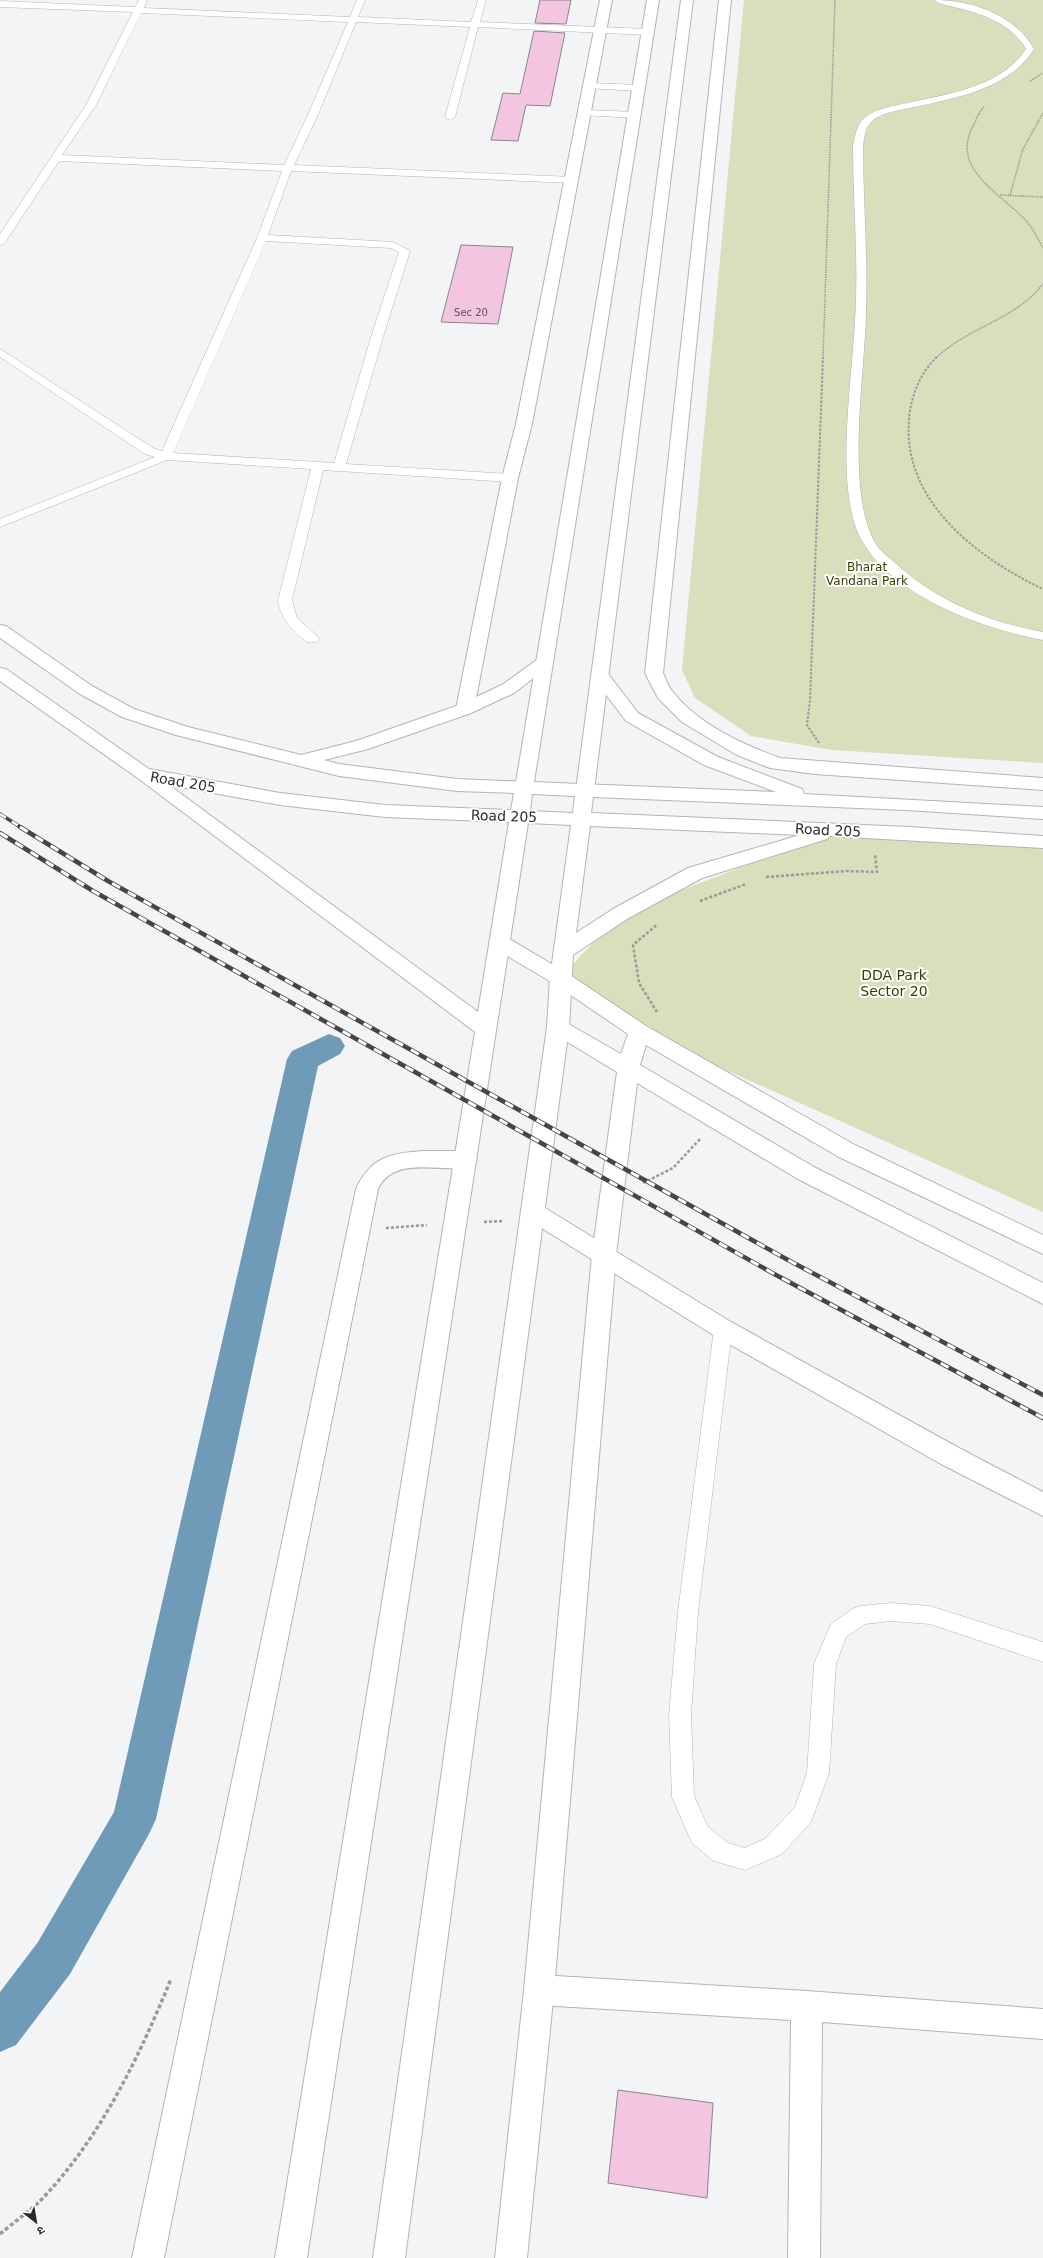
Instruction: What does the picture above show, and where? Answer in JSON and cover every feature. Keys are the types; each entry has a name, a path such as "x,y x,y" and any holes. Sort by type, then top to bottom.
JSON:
{"street":[{"path":"465,709 510,478 524,424 606,0"},
{"path":"291,2258 487,1030 499,942 519,817 653,0"},
{"path":"389,2258 558,1027 560,978 687,0"},
{"path":"725,0 654,673 664,694 688,718 743,751 777,764 1043,784"},
{"name":"Road 205","path":"0,630 86,690 128,713 182,732 339,770 457,785 812,800 1043,813"},
{"path":"299,760 362,745 465,709 508,689 544,663"},
{"name":"Road 205","path":"0,673 143,774 280,799 377,810 837,830 1043,842"},
{"path":"600,675 632,717 711,761 812,800"},
{"path":"143,774 487,1030"},
{"path":"564,951 620,914 695,873 837,830"},
{"path":"499,942 560,978 639,1031 847,1151 1043,1245"},
{"path":"558,1027 806,1174 1043,1294"},
{"path":"511,2258 539,1990 604,1256 628,1068 639,1031"},
{"path":"148,2258 367,1188 372,1177 384,1166 403,1161 466,1160"},
{"path":"532,1211 723,1329 950,1456 1043,1505"},
{"path":"539,1990 807,2006 1043,2024"},
{"path":"804,2258 807,2006"}],"lane":[{"path":"0,242 58,158 91,105 144,0"},
{"path":"0,523 155,461 164,456 169,450 262,238 287,170 312,117 361,0"},
{"path":"450,117 454,96 482,0"},
{"path":"938,0 972,10 1008,24 1026,40 1030,49 1025,60 1007,74 984,85 945,97 885,111 870,118 862,128 858,146 861,311 854,489 862,528 869,544 910,583 931,598 957,612 988,624 1043,636"},
{"path":"0,4 648,32"},
{"path":"590,86 639,88"},
{"path":"585,113 635,115"},
{"path":"58,158 287,170 572,180"},
{"path":"262,238 393,245 405,251 376,337 339,468"},
{"path":"0,352 149,451 164,456 318,467 510,478"},
{"path":"312,639 292,622 286,613 285,600 318,467"},
{"path":"723,1329 688,1612 680,1715 683,1797 700,1835 722,1853 745,1859 774,1846 803,1814 818,1773 826,1664 838,1631 861,1615 891,1612 930,1615 1043,1652"}],"path":[{"path":"1026,84 1043,73"},
{"path":"988,104 980,112 967,137 966,152 979,177 1020,212 1032,226 1043,248"},
{"path":"1010,195 1022,149 1043,113"},
{"path":"999,195 1043,197"},
{"path":"1043,284 1035,296 1017,309 947,347 925,371 909,413 908,436 910,456 921,487 935,506 967,540 1034,585 1043,588"}],"green space":[{"name":"Bharat Vandana Park","path":"744,0 1043,0 1043,763 832,750 751,736 695,698 682,670"},
{"name":"DDA Park Sector 20","path":"837,830 1043,846 1043,1212 639,1031 560,978 620,914"}],"building":[{"path":"540,0 571,0 566,24 535,23"},
{"path":"534,31 565,33 550,106 526,105 518,141 491,140 503,93 520,94"},
{"path":"461,245 513,247 498,324 441,322"},
{"path":"618,2090 713,2103 707,2198 608,2183"}],"waterway":[{"path":"0,2029 54,1958 134,1819 303,1059 329,1046"}],"railway":[{"path":"0,814 22,828"},
{"path":"20,827 108,881 788,1260 1043,1395"},
{"path":"0,833 93,891 776,1275 1043,1418"}]}
